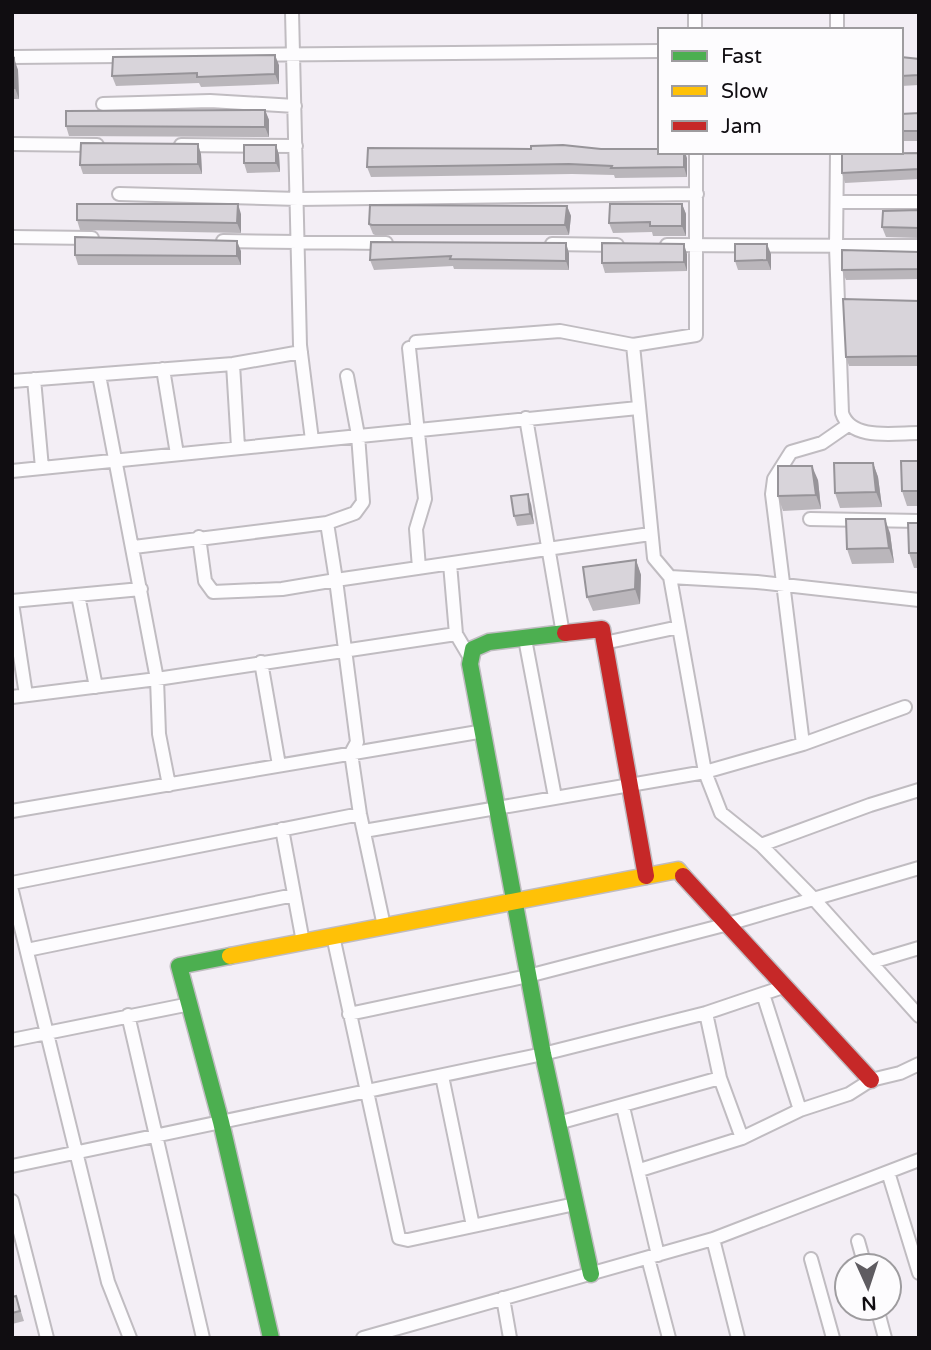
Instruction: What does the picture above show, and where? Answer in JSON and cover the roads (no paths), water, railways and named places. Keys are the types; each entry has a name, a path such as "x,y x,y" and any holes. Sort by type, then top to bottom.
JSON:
{"street":[{"path":"292,12 301,352 312,440"},
{"path":"12,57 294,52 658,51"},
{"path":"103,104 210,101 295,106"},
{"path":"12,144 107,145"},
{"path":"161,145 296,146"},
{"path":"419,568 416,529 425,499 416,429 412,345 560,331 633,345 695,335 698,245 696,154"},
{"path":"837,154 836,247 842,413 848,425 870,433 919,433"},
{"path":"844,154 851,155"},
{"path":"119,194 298,199 697,194"},
{"path":"838,202 919,202"},
{"path":"12,237 110,239"},
{"path":"208,241 395,243"},
{"path":"533,244 629,245"},
{"path":"656,245 919,246"},
{"path":"633,345 654,558 670,577 705,772 721,813 761,845 813,898 919,1016"},
{"path":"12,381 233,364 301,352"},
{"path":"233,364 239,447"},
{"path":"163,369 177,454"},
{"path":"99,375 113,461 134,547 157,680 159,734 169,785"},
{"path":"134,547 327,523 355,513 363,502 358,435 347,376"},
{"path":"34,379 42,468"},
{"path":"12,471 638,408"},
{"path":"526,418 564,634"},
{"path":"803,744 773,517 774,479 791,452 822,443 848,425"},
{"path":"810,519 919,521"},
{"path":"327,523 358,742 351,752 360,814 384,926"},
{"path":"199,537 205,581 213,592 282,589 650,534"},
{"path":"450,564 456,634 469,656 542,1054 590,1274"},
{"path":"670,577 783,585 919,600"},
{"path":"26,695 12,602 141,590"},
{"path":"78,595 96,687"},
{"path":"604,643 679,627"},
{"path":"469,656 479,645 602,629 646,876"},
{"path":"12,697 157,680 456,634"},
{"path":"526,639 555,797"},
{"path":"261,662 279,765"},
{"path":"364,831 705,772 803,744 905,708"},
{"path":"12,811 484,731"},
{"path":"761,845 919,790"},
{"path":"12,883 360,814"},
{"path":"282,829 303,942"},
{"path":"349,1014 528,976 728,924 919,868"},
{"path":"271,1338 221,1122 179,966 678,870 871,1080"},
{"path":"12,891 79,1154 108,1282 130,1338"},
{"path":"27,950 294,895"},
{"path":"333,936 399,1238 408,1240 575,1205"},
{"path":"872,962 919,947"},
{"path":"12,1166 155,1138 542,1054 706,1013 783,987"},
{"path":"763,994 800,1110"},
{"path":"12,1040 190,1004"},
{"path":"706,1013 720,1078 742,1138"},
{"path":"128,1015 203,1338"},
{"path":"640,1170 742,1138 800,1110 849,1094 871,1080 900,1073 919,1064"},
{"path":"442,1076 473,1226"},
{"path":"558,1123 720,1078"},
{"path":"622,1107 640,1170 669,1338"},
{"path":"363,1338 408,1332 503,1298 713,1239 919,1160"},
{"path":"888,1172 919,1273"},
{"path":"12,1201 47,1338"},
{"path":"713,1239 738,1338"},
{"path":"858,1241 861,1252"},
{"path":"811,1259 833,1338"},
{"path":"503,1298 510,1338"}]}
